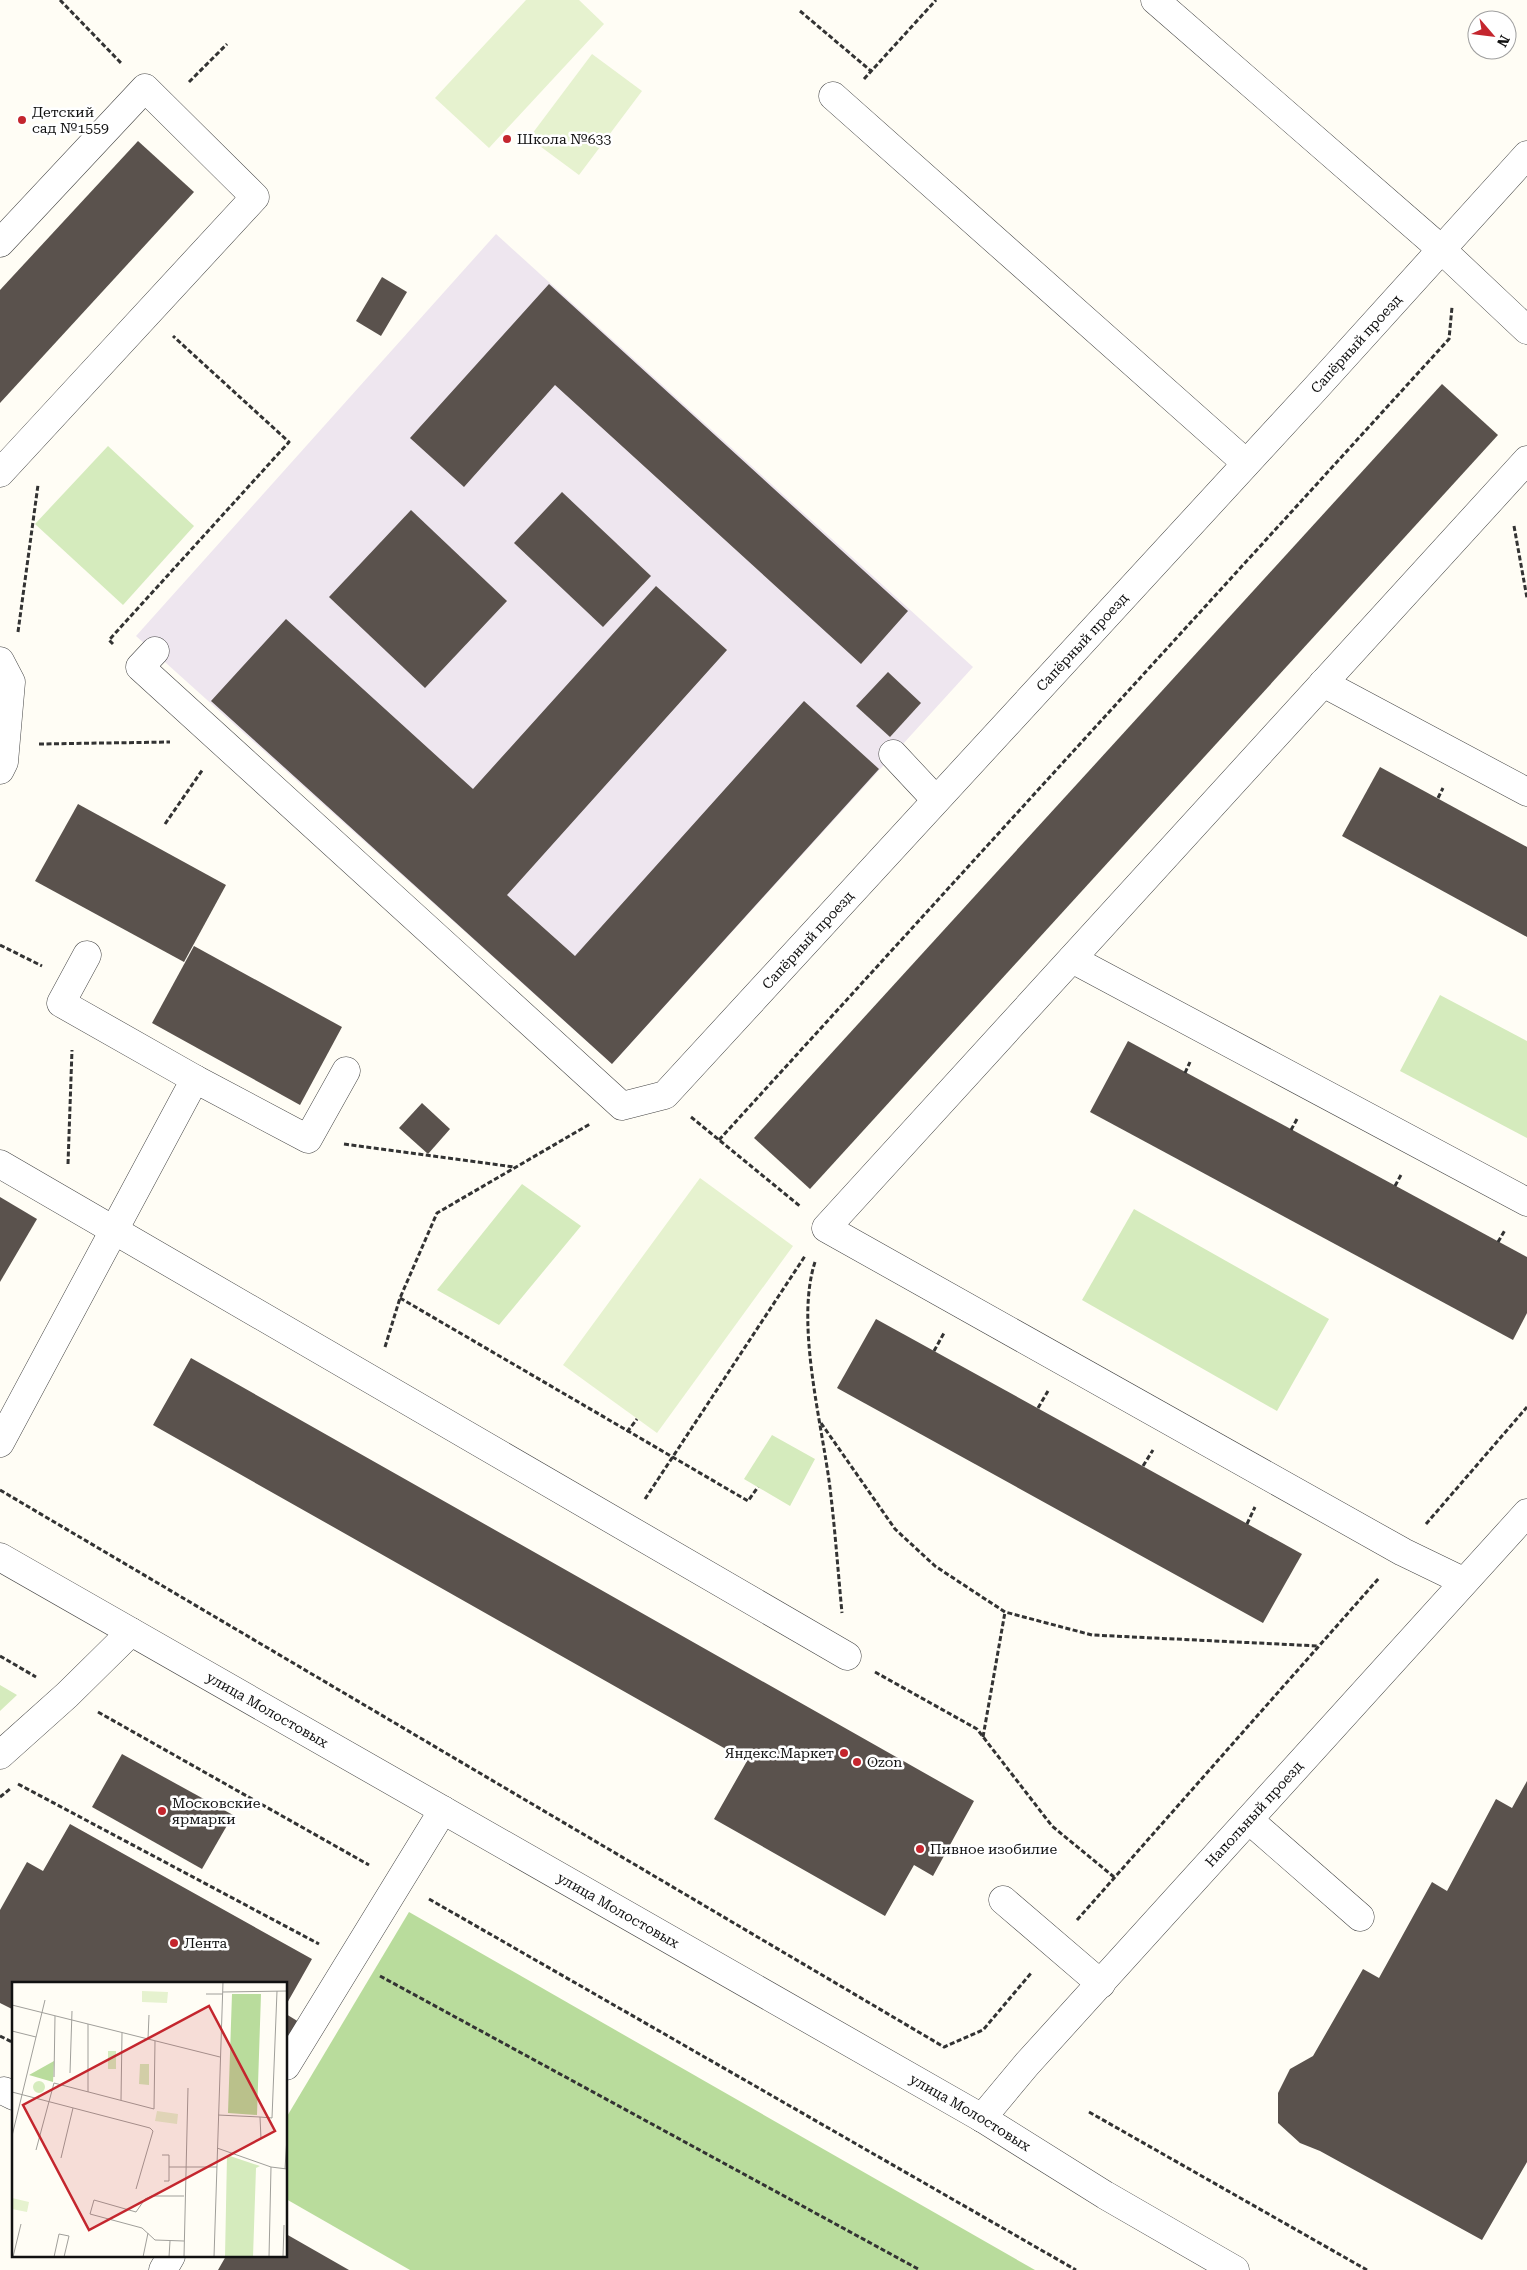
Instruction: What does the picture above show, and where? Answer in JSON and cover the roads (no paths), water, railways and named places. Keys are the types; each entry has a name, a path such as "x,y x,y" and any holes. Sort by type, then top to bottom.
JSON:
{"street":[{"path":"1155,0 1449,256 1527,330"},
{"path":"0,244 145,88 255,197 0,472"},
{"path":"837,100 1246,463"},
{"name":"Сапёрный проезд","path":"148,659 223,742 622,1106 665,1095 1246,463 1449,256 1527,155"},
{"path":"1463,1582 1403,1552 826,1228 1521,467"},
{"path":"3,757 6,672"},
{"path":"1324,683 1527,792"},
{"path":"893,754 936,800"},
{"path":"87,955 61,1003 195,1079 308,1139 346,1071"},
{"path":"1072,959 1527,1202"},
{"path":"0,1443 195,1079"},
{"path":"0,1164 847,1656"},
{"name":"Напольный проезд","path":"982,2118 1026,2064 1101,1984 1463,1582 1524,1521"},
{"name":"улица Молостовых","path":"0,1557 982,2118 1105,2195 1235,2270"},
{"path":"0,1755 131,1632"},
{"path":"288,2063 443,1810"},
{"path":"1248,1820 1360,1918"},
{"path":"1003,1900 1101,1984"},
{"path":"163,2270 170,2258"}],"place":[{"name":"Детский сад №1559","path":"22,120"},
{"name":"Школа №633","path":"507,139"},
{"name":"Яндекс.Маркет","path":"844,1753"},
{"name":"Ozon","path":"857,1762"},
{"name":"Московские ярмарки","path":"162,1811"},
{"name":"Пивное изобилие","path":"920,1849"},
{"name":"Лента","path":"174,1943"}]}
